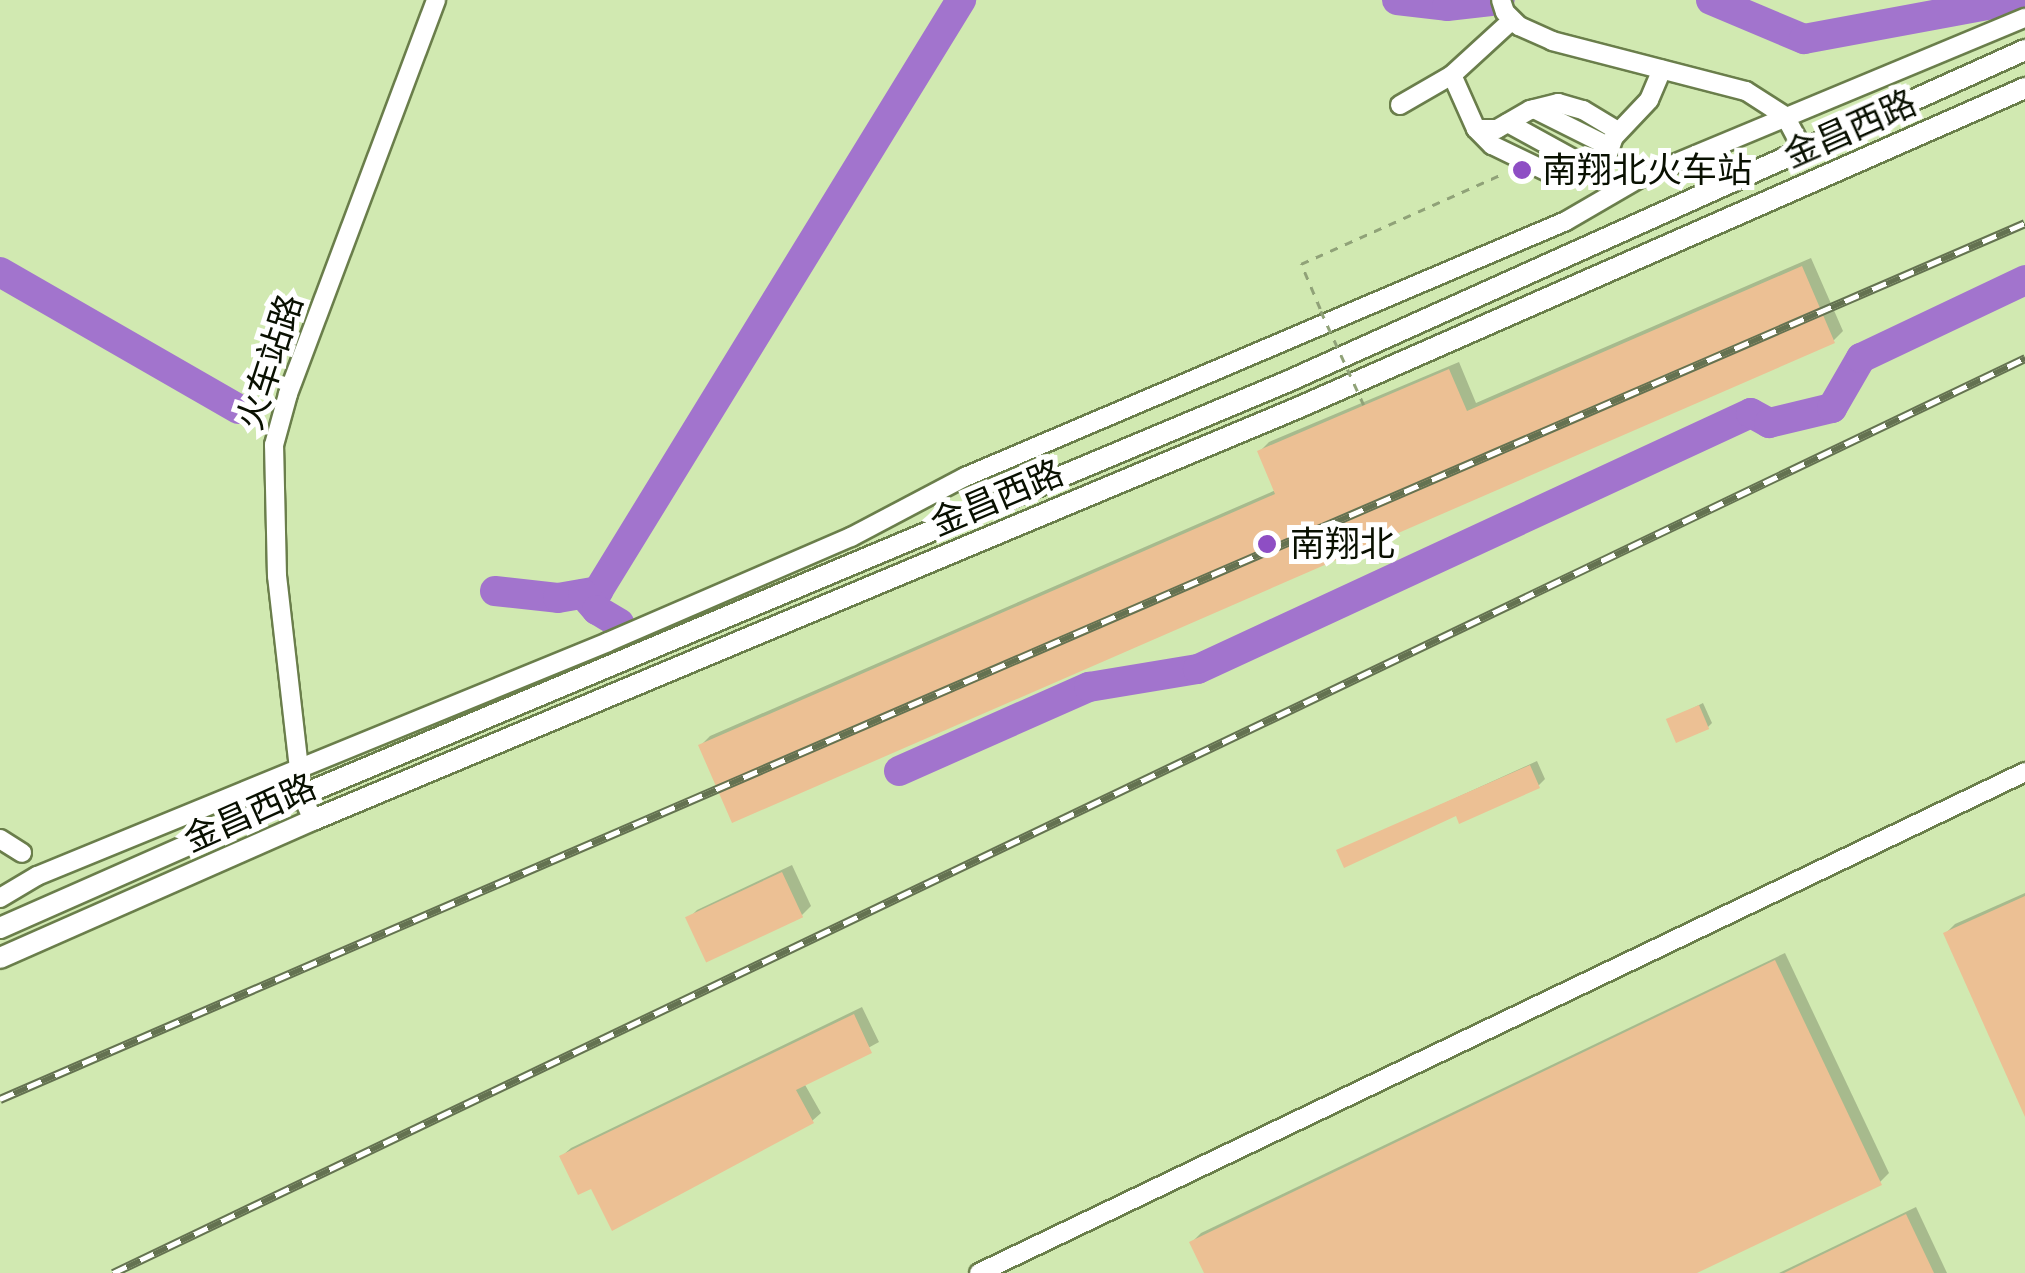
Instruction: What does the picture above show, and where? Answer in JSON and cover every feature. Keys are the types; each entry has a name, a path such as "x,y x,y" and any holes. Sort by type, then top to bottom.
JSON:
{"main road":[{"name":"金昌西路","path":"0,928 302,794 1291,380 2016,54"},
{"name":"金昌西路","path":"0,958 313,820 1302,406 2021,90"}],"street":[{"name":"火车站路","path":"313,820 302,794 298,766 274,537 277,430 436,0"},
{"path":"1400,104 1452,75 1506,11 1552,41 1746,91 1785,116 1803,150"},
{"path":"0,898 38,876 298,766 608,642 851,537 965,477 1566,221 1640,178 2025,18"},
{"path":"1452,75 1476,129 1492,145 1556,176 1608,154 1614,139 1650,100 1662,70"},
{"path":"1476,129 1496,130 1534,109 1558,103 1583,110 1614,139"},
{"path":"1508,122 1583,164"},
{"path":"979,1273 2025,772"},
{"path":"0,840 22,852"}],"path":[{"path":"1364,405 1301,264 1502,174"}],"building":[{"name":"南翔北","path":"1802,266 1835,343 732,823 698,745 1275,494 1257,451 1449,369 1467,411"},
{"path":"1699,705 1709,729 1676,743 1666,719"},
{"path":"1530,765 1540,788 1459,824 1456,816 1344,868 1336,850"},
{"path":"782,872 803,917 706,963 685,917"},
{"path":"2025,896 2025,1117 1943,933"},
{"path":"1775,960 1882,1185 1697,1273 1204,1273 1189,1242"},
{"path":"854,1014 872,1053 796,1090 814,1123 612,1231 591,1189 578,1195 559,1156"},
{"path":"1906,1214 1934,1273 1784,1273"}],"waterway":[{"path":"495,591 558,598 598,591 961,0"},
{"path":"1397,0 1447,6 1500,0"},
{"path":"1711,0 1804,39 2014,0"},
{"path":"0,272 238,409"},
{"path":"899,771 1089,687 1198,669 1751,413 1769,423 1832,408 1861,358 2025,280"},
{"path":"583,594 597,610 619,623"}],"railway":[{"path":"0,1099 2025,223"},
{"path":"113,1273 2025,358"}],"place":[{"name":"南翔北火车站","path":"1522,170"},
{"name":"南翔北","path":"1267,544"}]}
